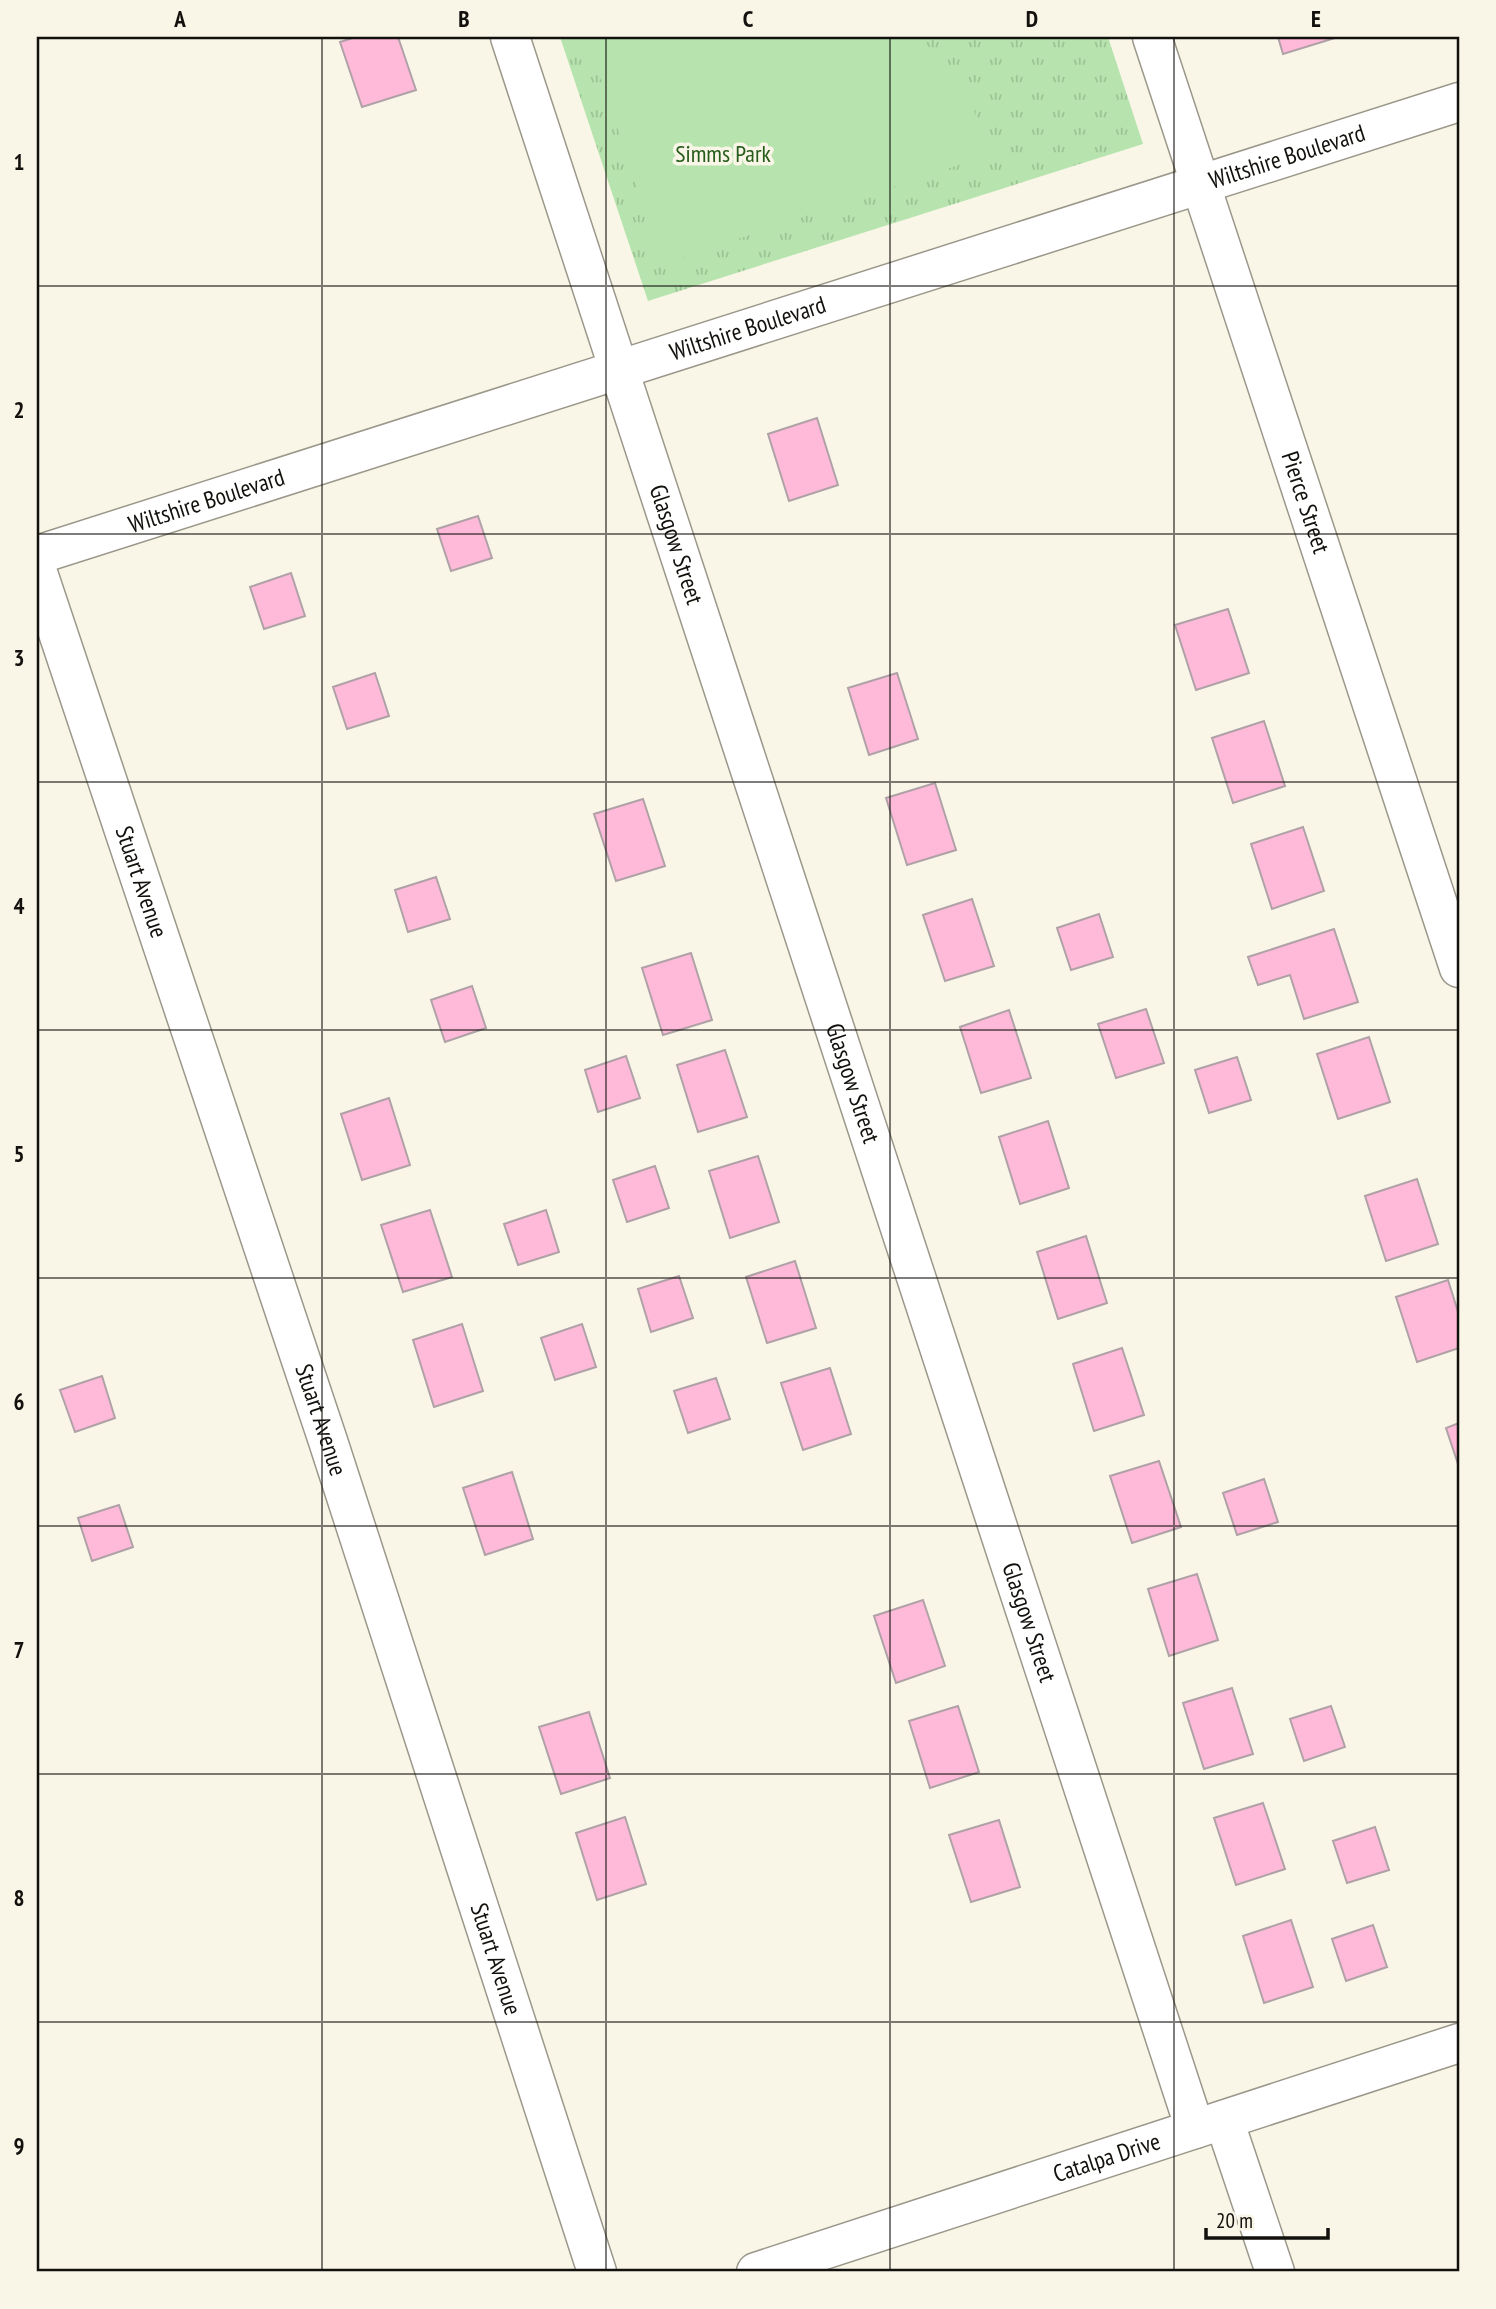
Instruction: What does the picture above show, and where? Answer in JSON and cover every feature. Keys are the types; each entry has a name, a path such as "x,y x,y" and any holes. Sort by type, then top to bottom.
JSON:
{"street":[{"name":"Glasgow Street","path":"510,37 619,370 1210,2125 1275,2272"},
{"name":"Pierce Street","path":"1152,37 1459,968"},
{"name":"Wiltshire Boulevard","path":"37,555 1459,102"},
{"name":"Stuart Avenue","path":"37,570 328,1441 597,2272"},
{"name":"Catalpa Drive","path":"756,2272 1459,2043"}],"green space":[{"name":"Simms Park","path":"560,37 1108,37 1143,144 648,301"},
{"name":"Simms Park","path":"587,37 921,37 969,98 991,154 663,264"}],"building":[{"path":"356,37 398,37 416,90 362,107 340,42"},
{"path":"1278,37 1335,37 1335,38 1283,54"},
{"path":"817,418 838,485 789,501 768,434"},
{"path":"478,516 492,558 451,571 437,529"},
{"path":"291,573 305,616 264,629 250,587"},
{"path":"1228,609 1249,673 1196,690 1175,625"},
{"path":"375,673 389,716 347,729 333,687"},
{"path":"897,673 918,739 869,755 848,688"},
{"path":"1264,721 1285,786 1233,803 1212,738"},
{"path":"935,783 956,850 907,865 886,798"},
{"path":"643,799 665,866 616,881 594,814"},
{"path":"1303,827 1324,891 1272,909 1251,844"},
{"path":"436,877 450,919 408,932 395,890"},
{"path":"972,899 994,966 945,981 923,915"},
{"path":"1099,914 1113,957 1071,970 1057,928"},
{"path":"1334,929 1358,1002 1304,1019 1290,975 1258,985 1248,957"},
{"path":"691,953 712,1020 663,1035 642,968"},
{"path":"472,986 486,1028 445,1042 431,1000"},
{"path":"1146,1009 1164,1063 1116,1078 1098,1024"},
{"path":"1009,1010 1031,1078 981,1093 960,1027"},
{"path":"1369,1037 1390,1102 1338,1119 1317,1054"},
{"path":"725,1050 747,1117 698,1132 677,1065"},
{"path":"626,1056 640,1098 598,1112 585,1070"},
{"path":"1237,1057 1251,1100 1209,1113 1195,1070"},
{"path":"389,1098 410,1165 362,1180 341,1114"},
{"path":"1048,1121 1069,1188 1020,1204 999,1137"},
{"path":"758,1156 779,1222 730,1238 709,1171"},
{"path":"655,1166 669,1208 627,1222 613,1180"},
{"path":"1417,1179 1438,1244 1386,1261 1365,1196"},
{"path":"430,1210 452,1277 403,1292 381,1225"},
{"path":"546,1210 559,1252 518,1265 504,1224"},
{"path":"1086,1236 1107,1303 1058,1319 1037,1252"},
{"path":"795,1261 816,1328 767,1343 746,1277"},
{"path":"679,1276 693,1318 651,1332 638,1289"},
{"path":"1448,1280 1459,1315 1459,1348 1417,1362 1396,1297"},
{"path":"462,1324 483,1391 434,1407 413,1340"},
{"path":"582,1324 596,1367 555,1380 541,1338"},
{"path":"1122,1348 1144,1415 1094,1431 1073,1364"},
{"path":"830,1368 851,1434 803,1450 781,1383"},
{"path":"102,1376 115,1418 75,1432 60,1390"},
{"path":"716,1378 730,1419 688,1433 674,1391"},
{"path":"1459,1423 1459,1467 1446,1428"},
{"path":"1159,1461 1181,1527 1132,1543 1110,1476"},
{"path":"512,1472 533,1539 485,1555 463,1488"},
{"path":"1264,1479 1278,1522 1237,1535 1223,1493"},
{"path":"119,1505 133,1547 92,1561 78,1518"},
{"path":"1197,1574 1218,1640 1169,1656 1148,1589"},
{"path":"923,1600 945,1666 896,1683 874,1616"},
{"path":"1232,1688 1253,1754 1204,1769 1183,1703"},
{"path":"958,1706 979,1772 930,1788 909,1721"},
{"path":"1331,1706 1345,1747 1304,1761 1290,1719"},
{"path":"589,1712 610,1778 561,1794 539,1727"},
{"path":"1263,1803 1285,1869 1236,1885 1214,1818"},
{"path":"625,1817 646,1884 597,1900 576,1833"},
{"path":"999,1820 1020,1887 971,1902 949,1835"},
{"path":"1375,1827 1389,1870 1347,1883 1333,1841"},
{"path":"1291,1920 1313,1987 1264,2003 1243,1936"},
{"path":"1373,1925 1387,1967 1346,1981 1332,1939"}]}
